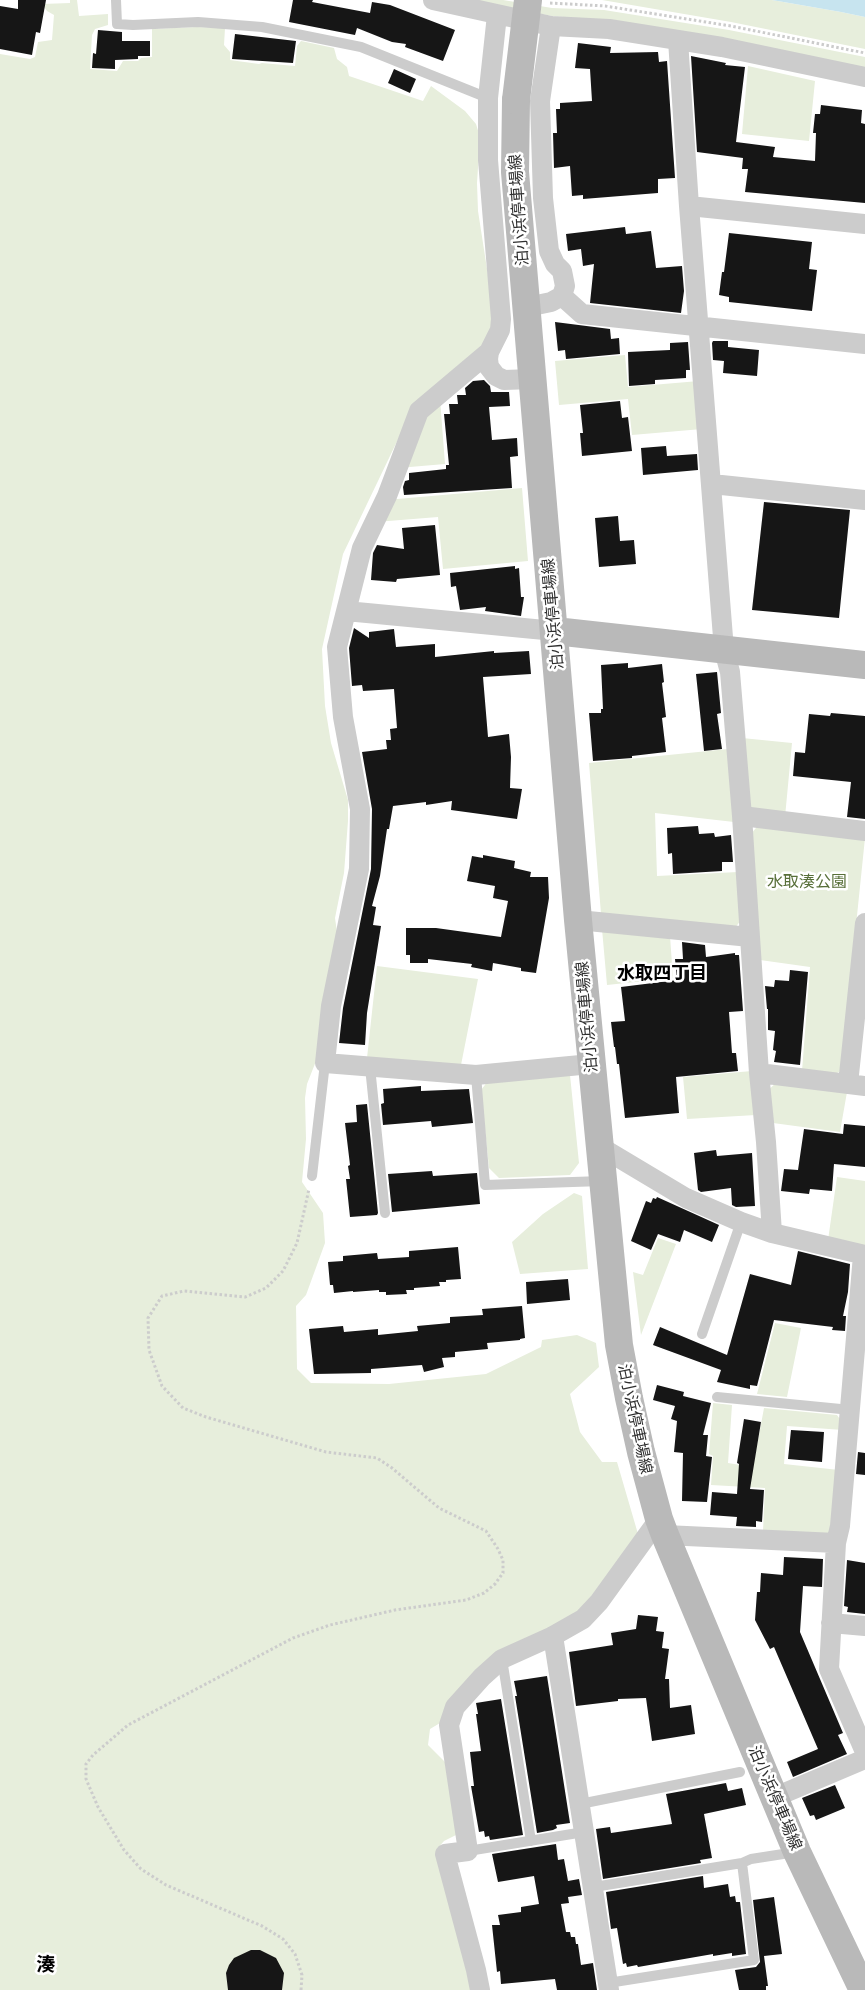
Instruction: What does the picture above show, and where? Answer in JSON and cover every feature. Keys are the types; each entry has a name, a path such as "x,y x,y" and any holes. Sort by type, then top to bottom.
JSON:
{"main road":[{"name":"泊小浜停車場線","path":"528,0 516,100 515,172 578,920 602,1181 620,1345 639,1443 662,1527 797,1852 863,1990"},
{"path":"555,631 865,665"}],"street":[{"path":"433,0 551,26 609,28 865,77"},
{"path":"497,15 488,98 489,175 501,319 500,330 489,352 488,359 489,367 496,376 509,380 533,380"},
{"path":"551,26 540,101 540,146 549,251 565,279 562,296"},
{"path":"678,40 689,206 724,650 730,672 742,816 772,1233"},
{"path":"689,206 865,224"},
{"path":"527,307 551,302 562,296"},
{"path":"562,296 582,314 865,344"},
{"path":"489,352 419,411 386,496 362,548 337,647 343,717 360,808 359,869 331,1006 325,1063 476,1075 591,1064"},
{"path":"712,484 865,500"},
{"path":"346,611 555,631"},
{"path":"742,816 865,831"},
{"path":"578,920 750,937"},
{"path":"759,1073 856,1085 865,923"},
{"path":"599,1146 686,1198 741,1222 772,1233 864,1255 840,1526 836,1543 829,1669 865,1752"},
{"path":"480,1990 445,1854 468,1851 449,1725 455,1707 482,1677 502,1659 583,1620 662,1527 836,1543"},
{"path":"831,1623 865,1626"},
{"path":"553,1636 594,1887 608,1986"},
{"path":"775,1798 865,1759"}],"lane":[{"path":"116,0 118,24 198,22 271,28 361,47 488,98"},
{"path":"312,1176 325,1063"},
{"path":"370,1067 385,1213"},
{"path":"476,1075 486,1185 602,1181"},
{"path":"702,1334 741,1222"},
{"path":"717,1396 850,1410"},
{"path":"502,1659 531,1841"},
{"path":"580,1804 740,1772"},
{"path":"468,1851 584,1832"},
{"path":"594,1887 797,1852"},
{"path":"608,1986 754,1960 742,1863"}],"path":[{"path":"301,1990 302,1974 295,1954 282,1939 262,1926 166,1885 141,1869 124,1850 98,1806 86,1779 86,1764 93,1755 128,1725 293,1638 330,1625 395,1610 466,1600 484,1593 495,1584 503,1573 503,1560 498,1548 486,1531 439,1508 392,1468 377,1458 326,1452 206,1417 183,1408 162,1386 148,1350 148,1318 162,1296 184,1291 245,1297 266,1288 283,1271 297,1243 312,1176"}],"green space":[{"path":"70,0 77,0 79,16 108,14 108,25 95,29 92,35 90,69 117,71 123,61 138,61 141,58 152,57 152,29 225,28 224,45 230,52 230,60 259,64 295,66 297,46 301,41 334,48 337,59 347,67 349,76 423,101 431,86 465,111 476,124 480,137 477,183 478,211 494,314 490,332 480,348 413,408 343,554 322,649 325,706 331,743 348,800 348,821 344,873 335,918 337,932 318,1056 307,1084 305,1098 306,1139 302,1182 323,1213 325,1243 306,1295 296,1306 297,1369 311,1383 389,1384 486,1374 541,1347 542,1340 577,1335 596,1343 599,1367 570,1394 580,1432 602,1462 617,1462 638,1534 581,1610 551,1629 440,1723 430,1729 428,1745 445,1762 458,1834 444,1841 437,1849 474,1990 0,1990 0,54 30,59 35,57 38,42 52,40 54,15 47,11 42,4 70,3"},
{"path":"469,0 503,0 552,8 604,10 729,30 865,57 865,68 612,21 552,16"},
{"path":"602,0 772,0 841,12 865,17 865,49 731,22"},
{"path":"748,66 815,81 809,141 742,134"},
{"path":"625,355 628,387 699,381 702,429 632,435 628,399 559,405 555,361"},
{"path":"440,399 445,464 398,468 422,415"},
{"path":"522,488 528,561 443,569 438,517 376,522 386,500"},
{"path":"742,738 792,743 785,817 761,815 749,806"},
{"path":"728,749 734,822 655,813 657,876 738,872 741,920 735,928 601,914 589,763"},
{"name":"水取湊公園","path":"760,823 865,838 841,1071 833,1075 802,1071 810,967 760,960 751,834"},
{"path":"602,929 670,936 673,978 607,985"},
{"path":"377,966 478,979 461,1065 367,1058"},
{"path":"752,1071 756,1115 687,1119 683,1077"},
{"path":"570,1075 579,1163 570,1175 499,1178 489,1168 481,1090 488,1081"},
{"path":"776,1083 847,1092 840,1132 773,1123 766,1092"},
{"path":"837,1177 865,1181 865,1248 828,1240"},
{"path":"574,1193 582,1196 588,1269 520,1274 512,1242 543,1214"},
{"path":"658,1238 676,1244 641,1335 633,1272 643,1275"},
{"path":"775,1323 801,1328 787,1397 757,1394"},
{"path":"713,1403 732,1405 728,1463 753,1467 764,1408 837,1415 844,1425 843,1430 787,1426 784,1464 839,1470 834,1529 827,1534 763,1531 765,1488 711,1485 713,1456 709,1454"}],"water":[{"path":"772,0 865,0 865,17 841,12"}],"building":[{"path":"18,0 46,0 40,33 36,32 32,55 0,49 0,6 18,9"},
{"path":"293,0 313,0 312,2 370,13 372,2 390,5 455,30 443,61 405,47 406,44 392,42 357,28 355,35 289,22"},
{"path":"98,30 122,32 122,41 150,41 150,56 138,56 138,59 115,60 115,69 92,68 93,53 96,54"},
{"path":"235,34 296,41 293,63 232,59"},
{"path":"578,43 611,47 610,53 658,52 659,62 667,61 675,178 658,179 658,193 583,199 583,195 572,196 570,166 554,168 553,133 557,133 556,109 560,109 560,103 592,101 590,69 575,68"},
{"path":"691,56 726,63 725,65 745,67 736,142 775,147 773,157 815,161 816,133 813,133 815,114 820,114 821,105 862,110 861,123 865,124 865,203 745,192 748,169 742,169 743,158 697,152"},
{"path":"394,69 416,79 410,93 388,83"},
{"path":"625,227 626,234 651,231 656,268 682,266 684,291 681,313 590,303 594,264 583,266 581,249 568,251 566,234"},
{"path":"729,233 812,242 809,269 817,270 812,311 729,302 729,297 719,295"},
{"path":"555,322 610,329 611,339 619,338 620,354 566,359 565,350 558,351"},
{"path":"713,341 728,341 728,347 759,350 757,376 723,373 724,361 713,360"},
{"path":"688,342 690,370 686,370 686,378 655,380 655,384 629,386 628,352 670,350 670,343"},
{"path":"484,380 490,386 491,392 509,392 510,406 489,407 492,440 517,438 518,456 510,457 512,488 404,495 403,487 405,481 409,480 409,473 446,469 446,465 449,465 444,414 450,414 449,404 458,404 457,395 466,395 465,388 473,381"},
{"path":"620,401 622,418 628,417 632,451 582,456 580,433 583,433 580,405"},
{"path":"666,446 667,456 697,454 698,470 643,475 641,448"},
{"path":"764,502 850,510 839,618 752,610"},
{"path":"618,516 620,541 634,540 636,564 599,567 595,518"},
{"path":"435,525 440,575 397,579 396,582 371,580 373,553 377,545 404,549 402,528"},
{"path":"515,566 515,569 519,568 521,597 524,597 521,616 485,611 486,607 460,610 456,586 451,587 450,573"},
{"path":"354,628 369,638 369,632 394,629 396,647 435,644 435,657 494,651 494,653 529,651 531,674 483,677 488,737 509,734 511,757 510,788 522,789 517,819 451,810 452,801 426,805 426,802 393,806 389,829 387,829 380,876 372,906 376,907 373,925 381,926 367,1013 365,1045 339,1043 343,1008 371,869 372,809 362,752 387,749 386,740 391,740 390,729 397,728 394,689 363,691 362,685 352,686 349,648"},
{"path":"628,663 628,668 662,664 666,717 662,718 666,752 632,756 632,758 593,761 589,713 601,713 601,709 603,709 601,665"},
{"path":"717,672 721,713 717,714 722,749 704,751 696,674"},
{"path":"831,713 865,716 865,819 847,817 851,782 793,776 795,752 805,753 809,714 830,716"},
{"path":"698,826 699,834 714,833 715,837 731,835 733,862 722,862 722,871 673,874 672,853 668,854 667,828"},
{"path":"483,855 515,861 514,868 531,872 530,877 548,877 549,898 536,973 493,963 492,971 471,967 472,964 428,959 428,963 410,963 410,955 406,955 406,928 436,928 501,937 508,901 493,898 495,886 467,881 472,856 483,858"},
{"path":"682,942 705,945 706,957 735,953 735,955 739,955 743,1011 729,1012 732,1053 736,1053 738,1071 676,1077 679,1113 625,1118 619,1064 617,1064 611,1022 625,1021 621,987 677,980 675,959 683,959"},
{"path":"790,970 808,972 800,1065 774,1062 776,1051 773,1050 775,1031 768,1030 765,986 774,987 775,980 789,981"},
{"path":"421,1086 421,1091 469,1089 473,1123 432,1127 431,1121 383,1125 381,1104 384,1103 383,1089"},
{"path":"367,1104 378,1213 377,1215 350,1217 346,1179 350,1179 348,1166 350,1165 345,1123 357,1122 356,1105"},
{"path":"844,1124 865,1126 865,1167 834,1164 832,1191 810,1189 809,1194 781,1191 784,1169 798,1170 804,1129 843,1134"},
{"path":"716,1150 717,1156 752,1153 755,1206 736,1207 732,1205 731,1188 701,1192 698,1190 694,1153"},
{"path":"432,1171 433,1176 477,1173 480,1204 392,1212 388,1174"},
{"path":"657,1197 719,1225 712,1242 684,1230 680,1242 658,1234 651,1250 631,1241 646,1201 651,1203 653,1198 656,1199"},
{"path":"458,1247 461,1279 439,1282 440,1286 414,1288 414,1290 406,1290 407,1294 386,1295 386,1292 379,1292 379,1290 334,1293 333,1285 330,1285 328,1262 343,1261 343,1256 377,1253 378,1259 409,1257 409,1251"},
{"path":"798,1251 850,1264 848,1292 843,1316 846,1316 845,1331 832,1330 833,1327 774,1320 757,1386 750,1385 750,1389 717,1382 721,1370 653,1345 660,1327 727,1355 750,1274 791,1285"},
{"path":"568,1279 570,1300 527,1304 526,1282"},
{"path":"522,1306 525,1338 487,1343 488,1349 455,1352 455,1357 442,1358 444,1367 424,1372 422,1365 371,1369 371,1373 314,1374 309,1329 343,1326 344,1332 378,1329 378,1335 418,1331 417,1326 450,1323 450,1317 483,1315 482,1309"},
{"path":"657,1385 684,1392 683,1396 711,1403 703,1435 708,1435 706,1456 712,1457 707,1502 682,1501 683,1453 674,1452 677,1421 671,1419 675,1406 653,1400"},
{"path":"744,1419 761,1422 750,1489 764,1490 762,1522 756,1521 756,1527 736,1526 737,1517 710,1515 712,1492 737,1494 739,1464 737,1463"},
{"path":"791,1430 824,1432 822,1462 788,1459"},
{"path":"858,1452 865,1453 865,1475 856,1474"},
{"path":"784,1557 823,1559 822,1587 803,1586 800,1632 843,1733 838,1735 847,1754 793,1777 787,1762 818,1749 774,1647 770,1649 755,1620 757,1592 760,1592 761,1573 783,1575"},
{"path":"847,1560 865,1563 865,1614 847,1612 848,1607 844,1606"},
{"path":"638,1615 658,1617 656,1631 664,1632 662,1648 669,1649 665,1679 669,1679 670,1708 691,1705 695,1734 652,1741 646,1698 618,1699 618,1701 576,1706 569,1652 613,1645 611,1633 636,1629"},
{"path":"547,1676 570,1823 556,1825 557,1828 553,1830 537,1833 514,1681"},
{"path":"501,1699 523,1835 490,1840 489,1836 485,1837 484,1831 479,1832 471,1786 474,1786 470,1752 481,1751 476,1703"},
{"path":"726,1783 728,1791 742,1788 746,1805 704,1814 712,1858 700,1860 701,1863 603,1879 596,1829 610,1827 611,1833 672,1824 666,1794"},
{"path":"835,1785 845,1808 816,1820 814,1815 810,1816 802,1798"},
{"path":"556,1844 558,1860 564,1859 568,1881 579,1879 582,1895 568,1897 569,1903 561,1904 566,1932 570,1932 571,1937 575,1937 581,1965 593,1963 597,1990 557,1990 555,1979 501,1984 500,1971 497,1972 492,1925 500,1925 498,1915 521,1912 521,1907 539,1904 534,1876 498,1882 492,1854"},
{"path":"703,1876 704,1888 728,1884 730,1897 735,1896 736,1902 740,1902 746,1954 732,1956 732,1953 713,1956 713,1954 638,1967 637,1965 627,1967 626,1963 623,1964 617,1928 611,1929 606,1892"},
{"path":"774,1897 782,1954 764,1956 768,1986 766,1986 766,1990 739,1990 735,1970 756,1967 760,1962 753,1900"},
{"path":"251,1950 260,1950 276,1958 284,1973 282,1990 228,1990 226,1973 229,1965 234,1958"}],"district":[{"name":"水取四丁目","path":"662,973"},
{"name":"湊","path":"46,1965"}]}
